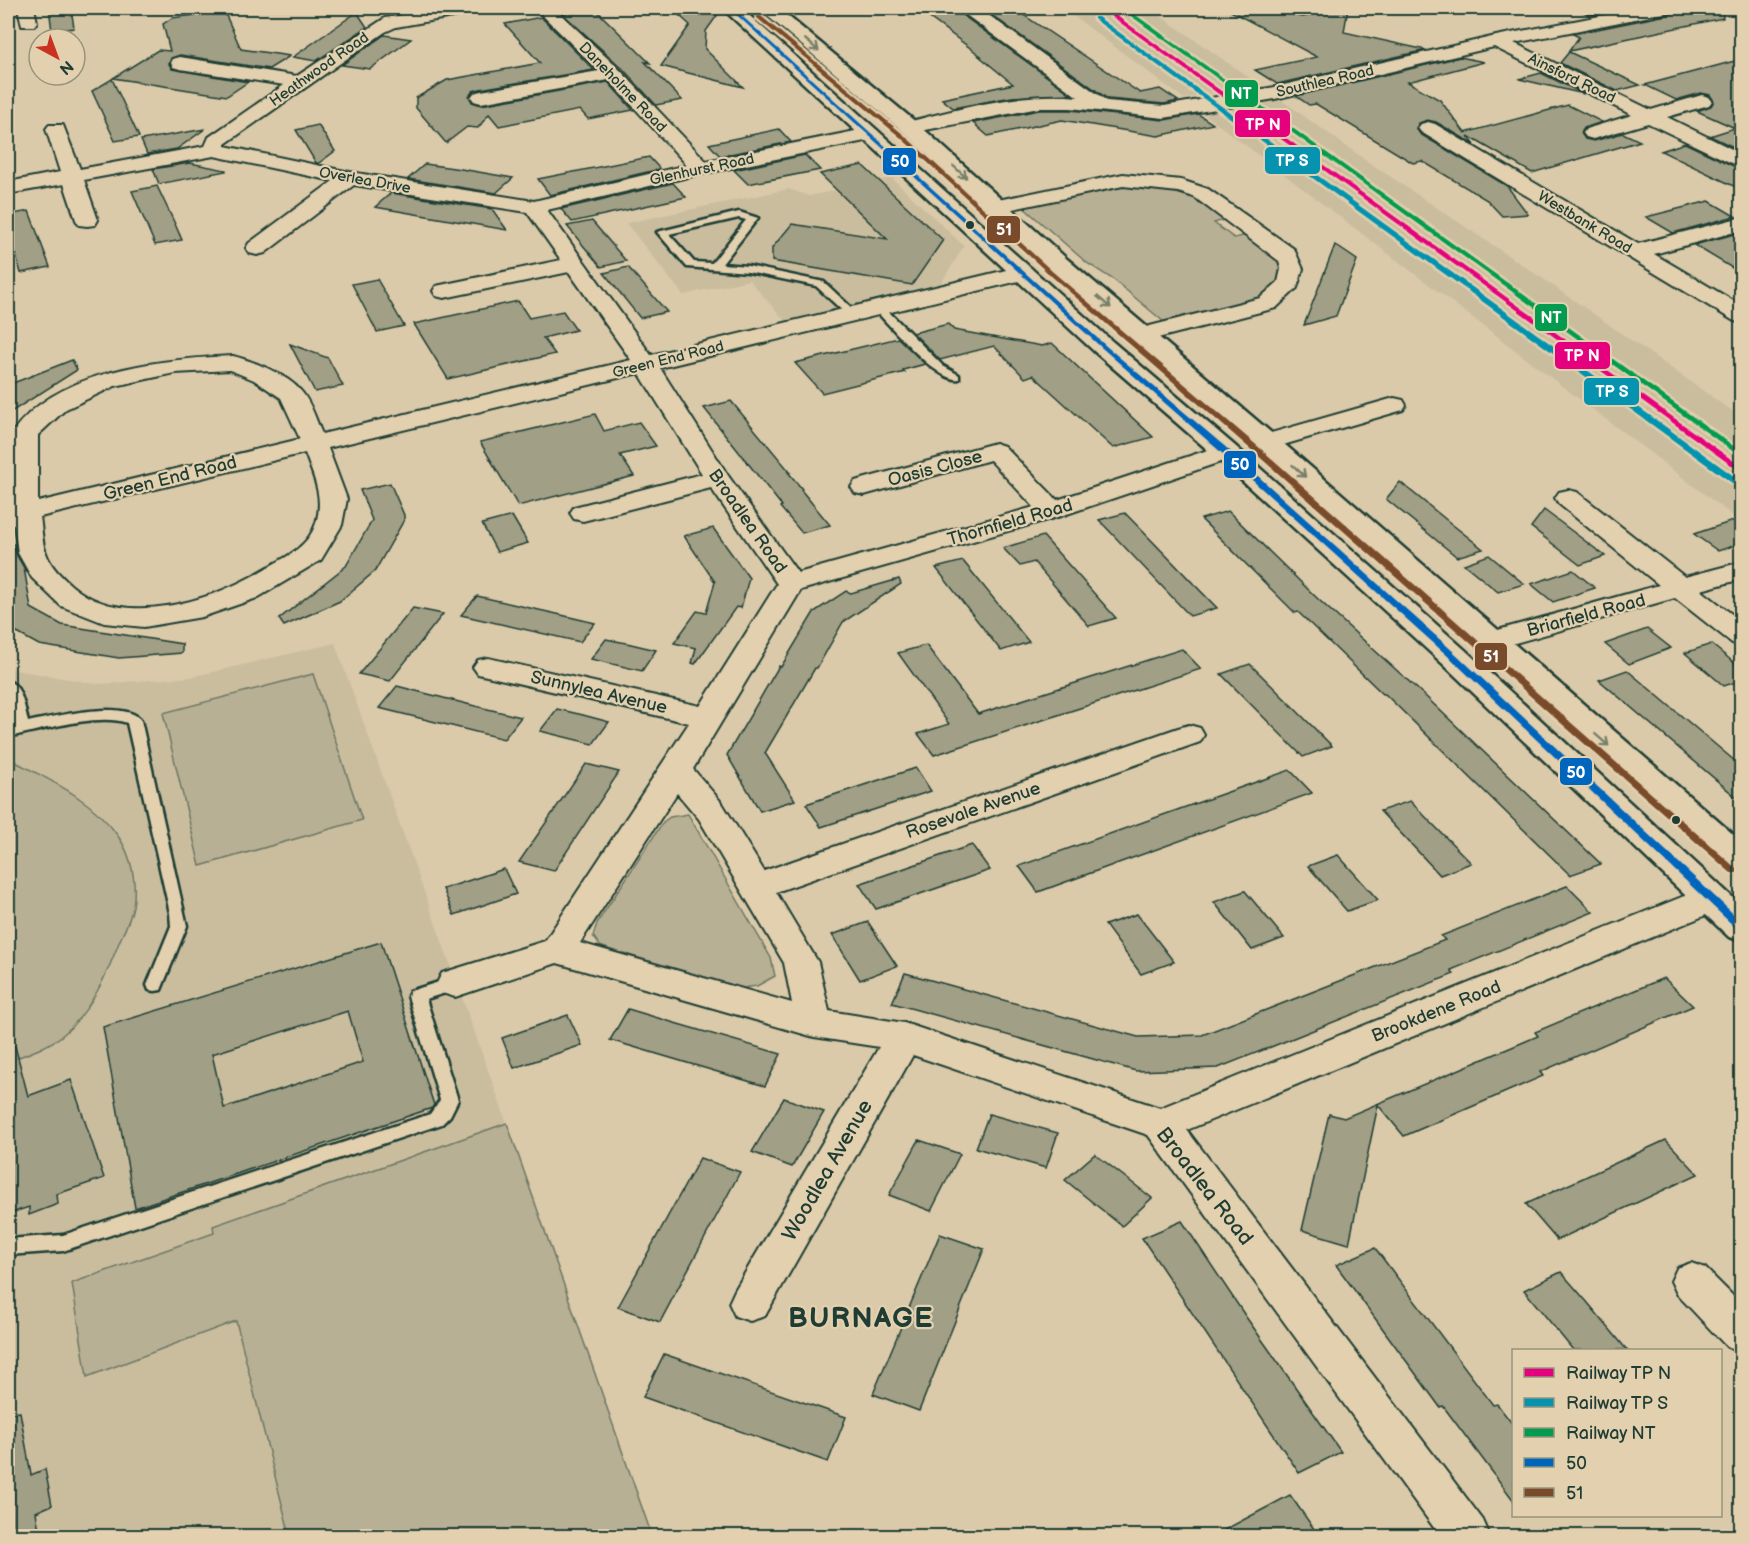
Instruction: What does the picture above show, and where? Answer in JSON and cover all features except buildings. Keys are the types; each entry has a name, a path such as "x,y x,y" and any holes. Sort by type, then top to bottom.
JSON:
{"highway":[{"path":"731,8 1023,273 1453,656 1742,928"},
{"path":"767,8 910,127 1059,264 1266,442 1742,862"},
{"path":"1023,273 1059,264"}],"street":[{"name":"Heathwood Road","path":"214,150 216,141 299,82 385,15 475,8"},
{"name":"Daneholme Road","path":"544,8 613,74 701,168"},
{"path":"968,8 1099,103"},
{"name":"Southlea Road","path":"910,127 1039,102 1099,103 1145,112 1164,112 1275,93 1496,41 1665,8"},
{"name":"Ainsford Road","path":"1496,41 1742,162"},
{"path":"180,63 299,82"},
{"path":"1039,102 1059,73"},
{"path":"481,97 613,74"},
{"name":"Ainsford Road","path":"1593,133 1702,101"},
{"name":"Westbank Road","path":"1428,128 1742,316"},
{"path":"56,129 87,220"},
{"name":"Glenhurst Road","path":"534,207 701,168 870,134"},
{"name":"Overlea Drive","path":"8,188 73,178 214,150 350,178 534,207"},
{"path":"257,248 350,178"},
{"path":"998,206 1123,180 1181,186 1201,193 1286,254 1291,261 1294,274 1285,290 1268,303 1142,335"},
{"path":"534,207 646,364"},
{"path":"1635,252 1742,223"},
{"path":"444,291 574,264"},
{"name":"Green End Road","path":"16,515 1023,273"},
{"path":"233,363 263,375 291,394 314,443 334,499 329,525 311,554 247,592 202,608 144,618 104,614 71,600 46,578 32,553 16,515 23,488 25,433 57,404 108,380 175,366 233,363"},
{"name":"Broadlea Road","path":"646,364 717,478 791,584 676,770 557,950 814,1023 904,1037 1161,1124 1467,1536"},
{"path":"1266,442 1394,405"},
{"name":"Oasis Close","path":"864,487 995,451 1052,510"},
{"name":"Thornfield Road","path":"791,584 1052,510 1226,452"},
{"path":"583,513 717,478"},
{"name":"Briarfield Road","path":"1568,498 1742,637"},
{"name":"Briarfield Road","path":"1490,641 1742,570"},
{"name":"Sunnylea Avenue","path":"488,667 709,718"},
{"name":"Rosevale Avenue","path":"757,885 1189,735"},
{"path":"676,770 711,811 801,962 814,1023"},
{"name":"Brookdene Road","path":"1161,1124 1711,899"},
{"path":"456,983 557,950"},
{"name":"Woodlea Avenue","path":"750,1303 904,1037"},
{"path":"1691,1281 1742,1334"}],"lane":[{"path":"715,266 753,218 739,215 662,232 692,265 748,269 820,284 852,314"},
{"path":"879,308 939,368 955,378"},
{"path":"8,686 17,706 15,730 122,714 134,720 178,913 179,926 155,985"},
{"path":"8,1247 63,1243 436,1119 449,1100 416,996 456,983"}],"shaded area":[{"path":"1063,8 1149,8 1260,85 1184,99"},
{"path":"1280,99 1741,417 1741,522 1203,113"},
{"path":"892,178 964,246 940,285 786,322 749,280 683,295 626,223 789,189 809,196"},
{"path":"1128,185 1171,190 1196,197 1227,219 1214,223 1234,238 1248,235 1282,262 1281,274 1276,283 1259,299 1164,322 1114,280 1087,263 1023,207"},
{"path":"335,643 507,1123 213,1226 290,1536 8,1536 8,665 15,670 98,684 191,677"},
{"path":"313,674 362,820 200,866 163,713"},
{"path":"8,758 82,800 107,823 127,852 134,888 133,906 128,923 104,978 91,1002 75,1024 38,1050 8,1061"},
{"path":"688,814 771,958 775,976 757,986 743,988 611,950 600,946 593,936 597,923 663,822 670,817"},
{"path":"507,1123 652,1536 290,1536 236,1321 87,1377 72,1283 214,1233 213,1226"}],"transit line":[{"name":"50","path":"731,8 1104,347 1226,452 1453,656 1742,928"},
{"path":"1103,8 1742,471"},
{"name":"51","path":"759,17 902,136 1051,273 1258,451 1734,871"},
{"path":"1096,18 1735,481"}],"rail line":[{"name":"NT","path":"1123,8 1742,456"}],"district":[{"name":"BURNAGE","path":"861,1317"}]}
